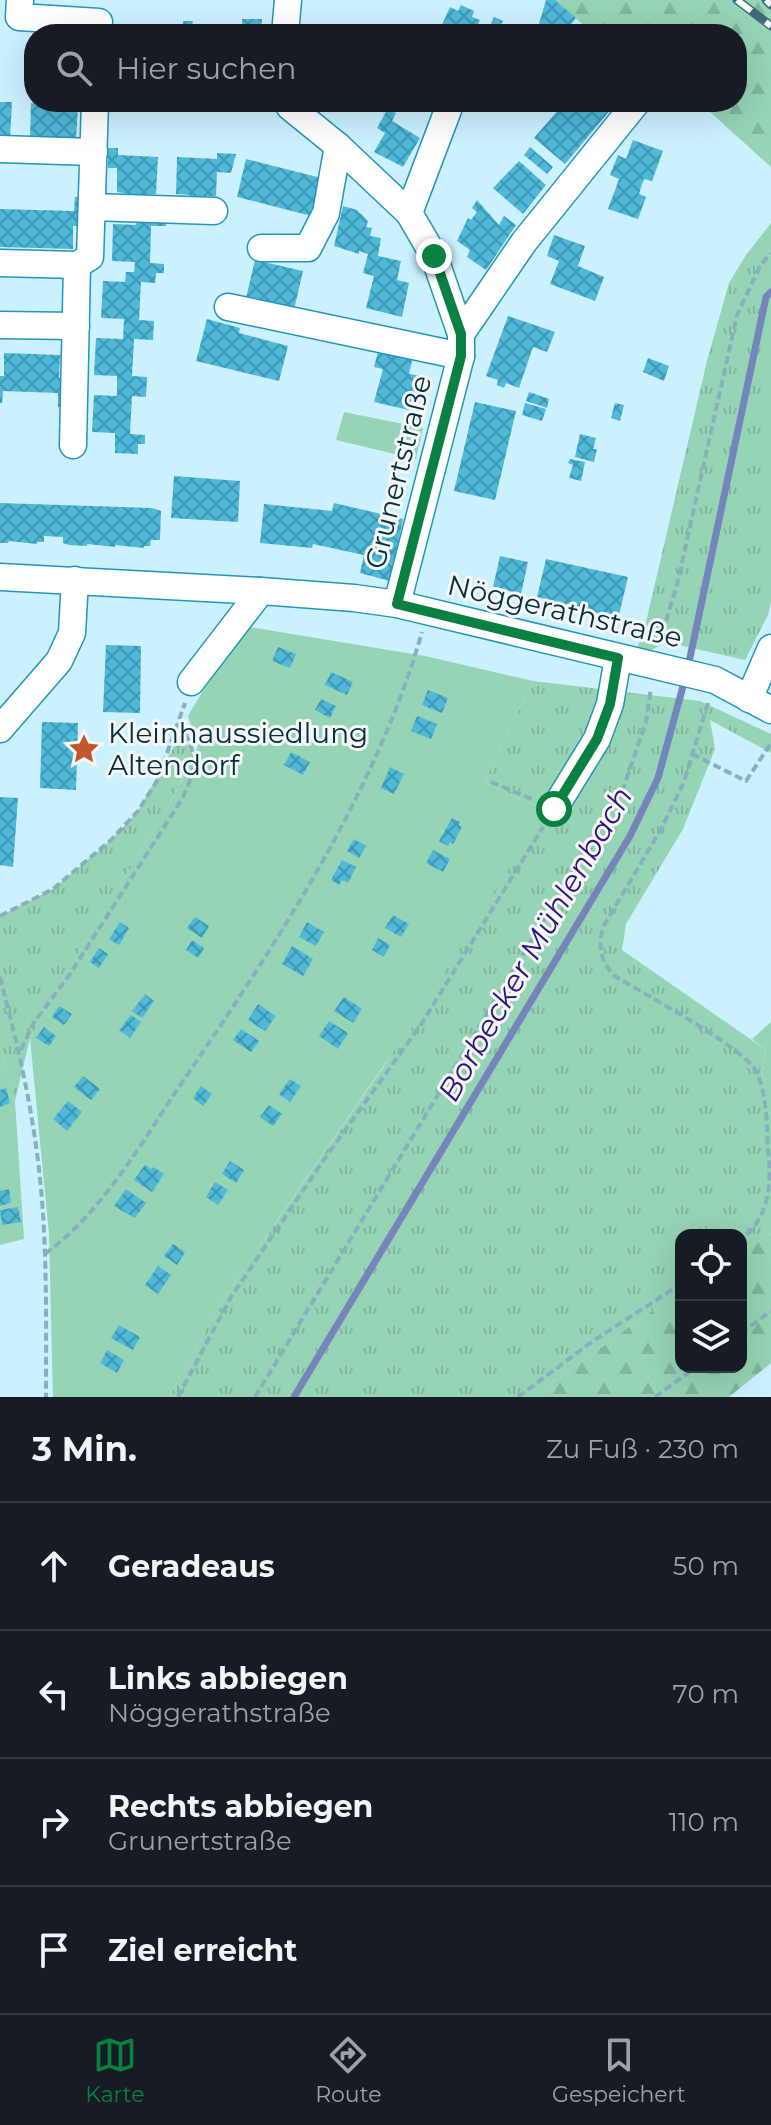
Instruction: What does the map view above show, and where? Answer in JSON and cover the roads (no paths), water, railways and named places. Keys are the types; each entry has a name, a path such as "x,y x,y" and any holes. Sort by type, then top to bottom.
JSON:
{"street":[{"path":"20,0 19,17 99,19"},
{"path":"286,24 288,0"},
{"path":"0,263 77,265 90,257 95,112"},
{"path":"296,112 338,146 409,213 434,256 461,345"},
{"path":"409,213 447,112"},
{"name":"Grunertstraße","path":"397,604 461,345 524,242 629,112"},
{"path":"261,248 308,248 326,213 338,146"},
{"path":"0,149 94,152"},
{"path":"92,207 214,211"},
{"path":"73,445 77,265"},
{"name":"Grunertstraße","path":"228,307 461,345"},
{"path":"0,325 76,326"},
{"name":"Nöggerathstraße","path":"0,577 261,591 397,604 710,679 760,705 771,648"},
{"path":"0,729 59,661 72,633 75,580"},
{"path":"191,682 261,591"},
{"path":"554,809 597,739 610,704 618,658"}],"waterway":[{"name":"Borbecker Mühlenbach","path":"688,667 766,297 771,292"},
{"name":"Borbecker Mühlenbach","path":"294,1397 630,836 658,778 685,679"}],"railway":[{"path":"737,0 771,26"},
{"path":"766,0 771,5"}],"place":[{"name":"Kleinhaussiedlung Altendorf","path":"84,749"}]}
